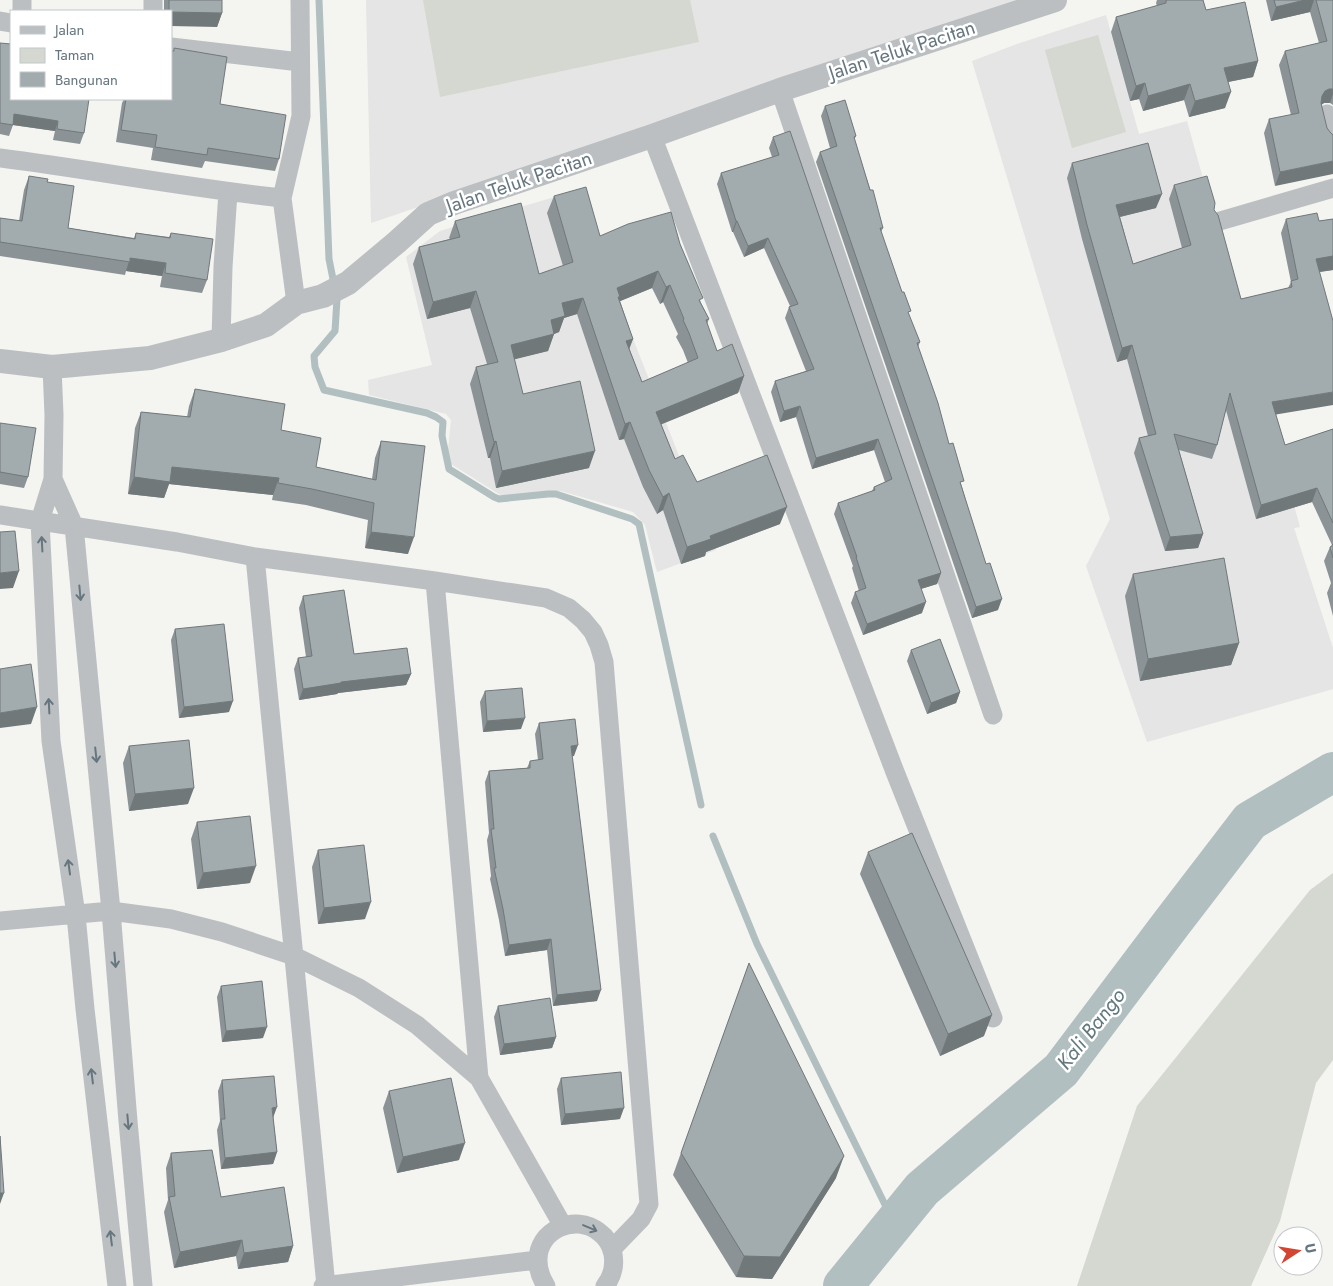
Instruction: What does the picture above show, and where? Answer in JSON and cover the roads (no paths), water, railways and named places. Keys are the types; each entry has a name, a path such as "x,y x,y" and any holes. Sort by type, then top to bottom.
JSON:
{"street":[{"path":"296,303 282,198 301,116 300,0"},
{"name":"Jalan Teluk Pacitan","path":"0,361 52,367 150,358 221,340 266,325 296,303 353,274 398,242 428,214 454,203 652,136 780,90 1055,0"},
{"path":"172,47 300,62"},
{"path":"780,90 993,715"},
{"path":"1327,114 1333,139"},
{"path":"652,136 895,772 993,1018"},
{"path":"0,158 53,164 228,192 282,198"},
{"path":"1220,221 1333,188"},
{"path":"221,340 228,192"},
{"path":"52,367 54,479 40,521 51,741 76,915 84,1009 117,1286"},
{"path":"54,479 74,526 111,911 143,1286"},
{"path":"0,515 176,542 254,557 435,580 546,598 569,608 583,620 593,632 600,645 604,662 649,1204 641,1219 612,1249"},
{"path":"254,557 294,956 324,1286 537,1260"},
{"path":"435,580 479,1078"},
{"path":"0,921 111,911 171,919 222,932 294,956 359,988 418,1025 479,1078 563,1226"},
{"path":"546,1286 539,1275 537,1260 541,1245 550,1233 563,1226 578,1223 592,1227 604,1236 612,1249 614,1264 611,1279 605,1286"}],"waterway":[{"path":"319,0 329,259 337,299 335,331 314,356 315,367 324,390 427,413 436,417 443,422 442,436 449,469 494,497 499,499 556,494 632,519 639,524 701,805"},
{"name":"Kali Bango","path":"843,1286 922,1189 1061,1070 1250,821 1333,772"},
{"path":"713,836 757,944 894,1223"}]}
